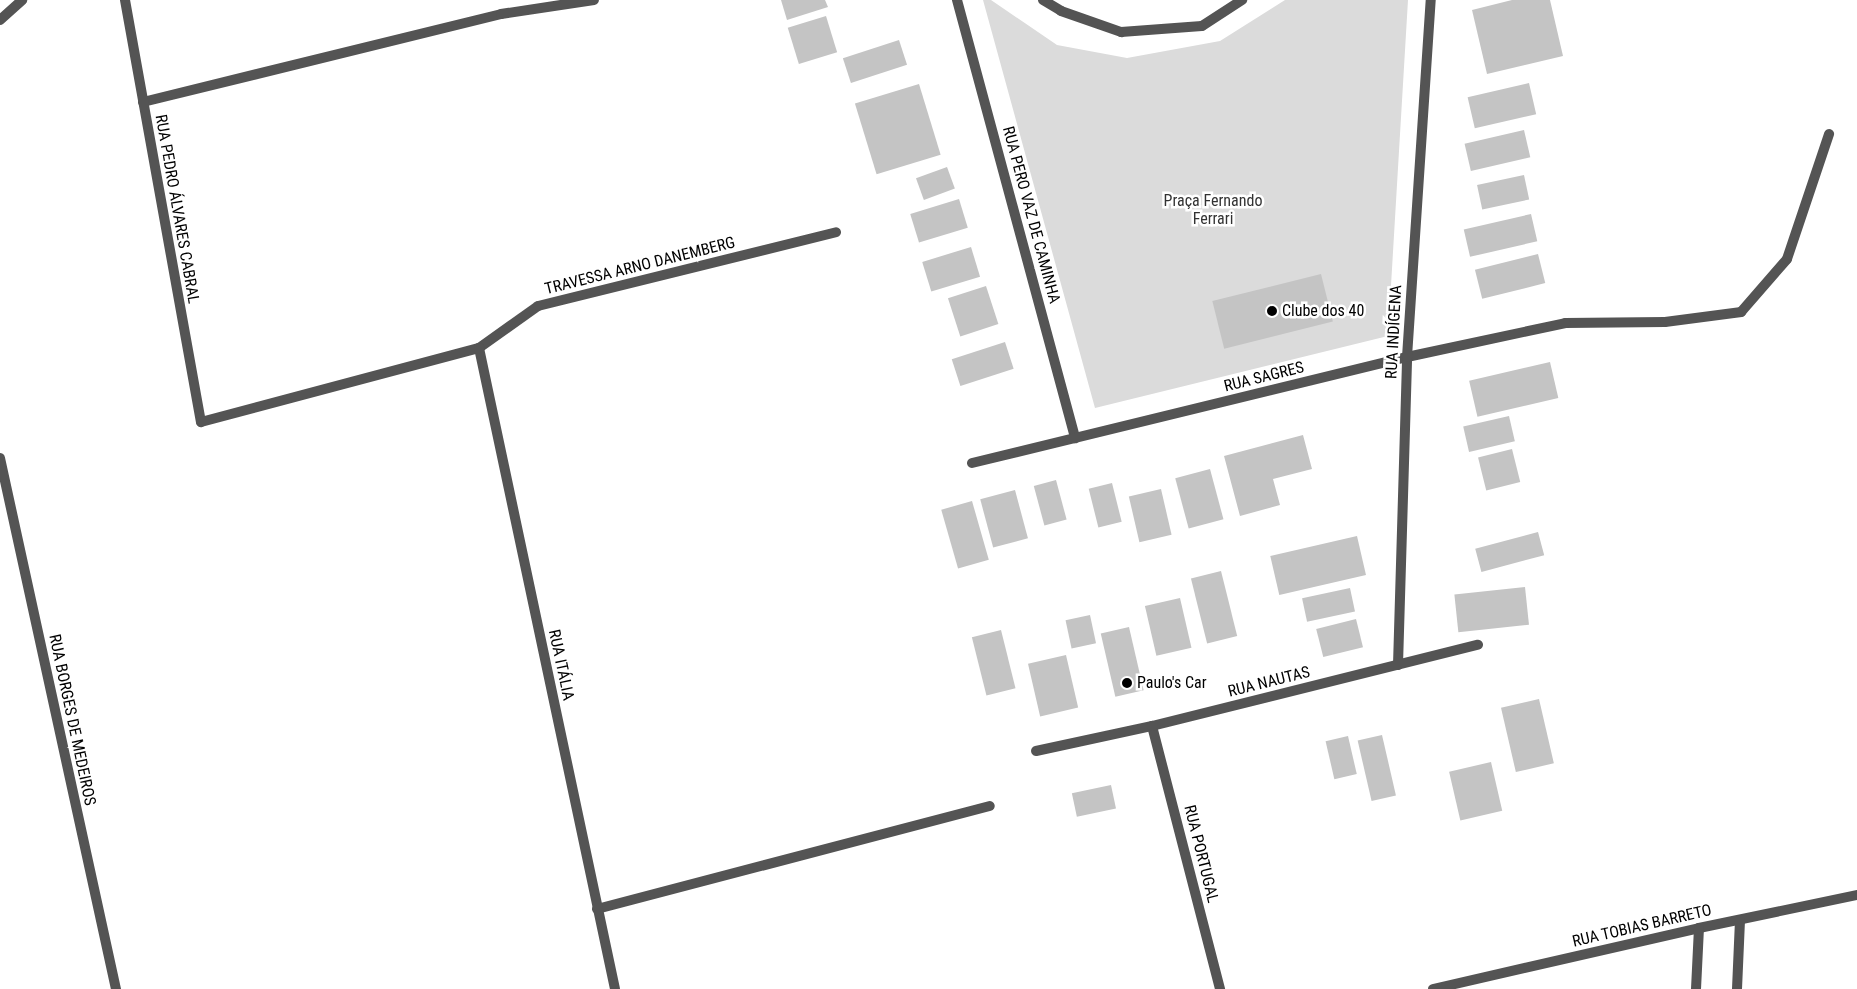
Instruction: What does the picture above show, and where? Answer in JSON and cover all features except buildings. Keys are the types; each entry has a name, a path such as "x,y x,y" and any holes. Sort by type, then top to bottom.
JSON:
{"street":[{"path":"0,20 22,0"},
{"name":"RUA PEDRO ÁLVARES CABRAL","path":"125,0 200,422"},
{"path":"143,102 501,14 594,0"},
{"name":"RUA PERO VAZ DE CAMINHA","path":"957,0 1075,438"},
{"path":"1043,0 1061,11 1121,32 1202,26 1242,0"},
{"name":"RUA INDÍGENA","path":"1398,665 1407,357 1431,0"},
{"name":"RUA SAGRES","path":"972,463 1407,357 1565,324 1665,322 1740,312 1787,259 1829,134"},
{"name":"TRAVESSA ARNO DANEMBERG","path":"200,422 479,348 538,306 836,232"},
{"name":"RUA ITÁLIA","path":"479,348 614,989"},
{"name":"RUA BORGES DE MEDEIROS","path":"0,458 116,989"},
{"name":"RUA NAUTAS","path":"1036,750 1152,726 1478,645"},
{"name":"RUA PORTUGAL","path":"1152,726 1220,989"},
{"path":"597,909 990,806"},
{"name":"RUA TOBIAS BARRETO","path":"1433,989 1698,928 1857,895"},
{"path":"1736,989 1740,920"},
{"path":"1696,989 1698,928"}],"green space":[{"name":"Praça Fernando Ferrari","path":"983,0 991,0 1057,45 1127,58 1220,41 1285,0 1408,0 1388,336 1095,408"}],"place":[{"name":"Clube dos 40","path":"1272,311"},
{"name":"Paulo's Car","path":"1127,683"}]}
